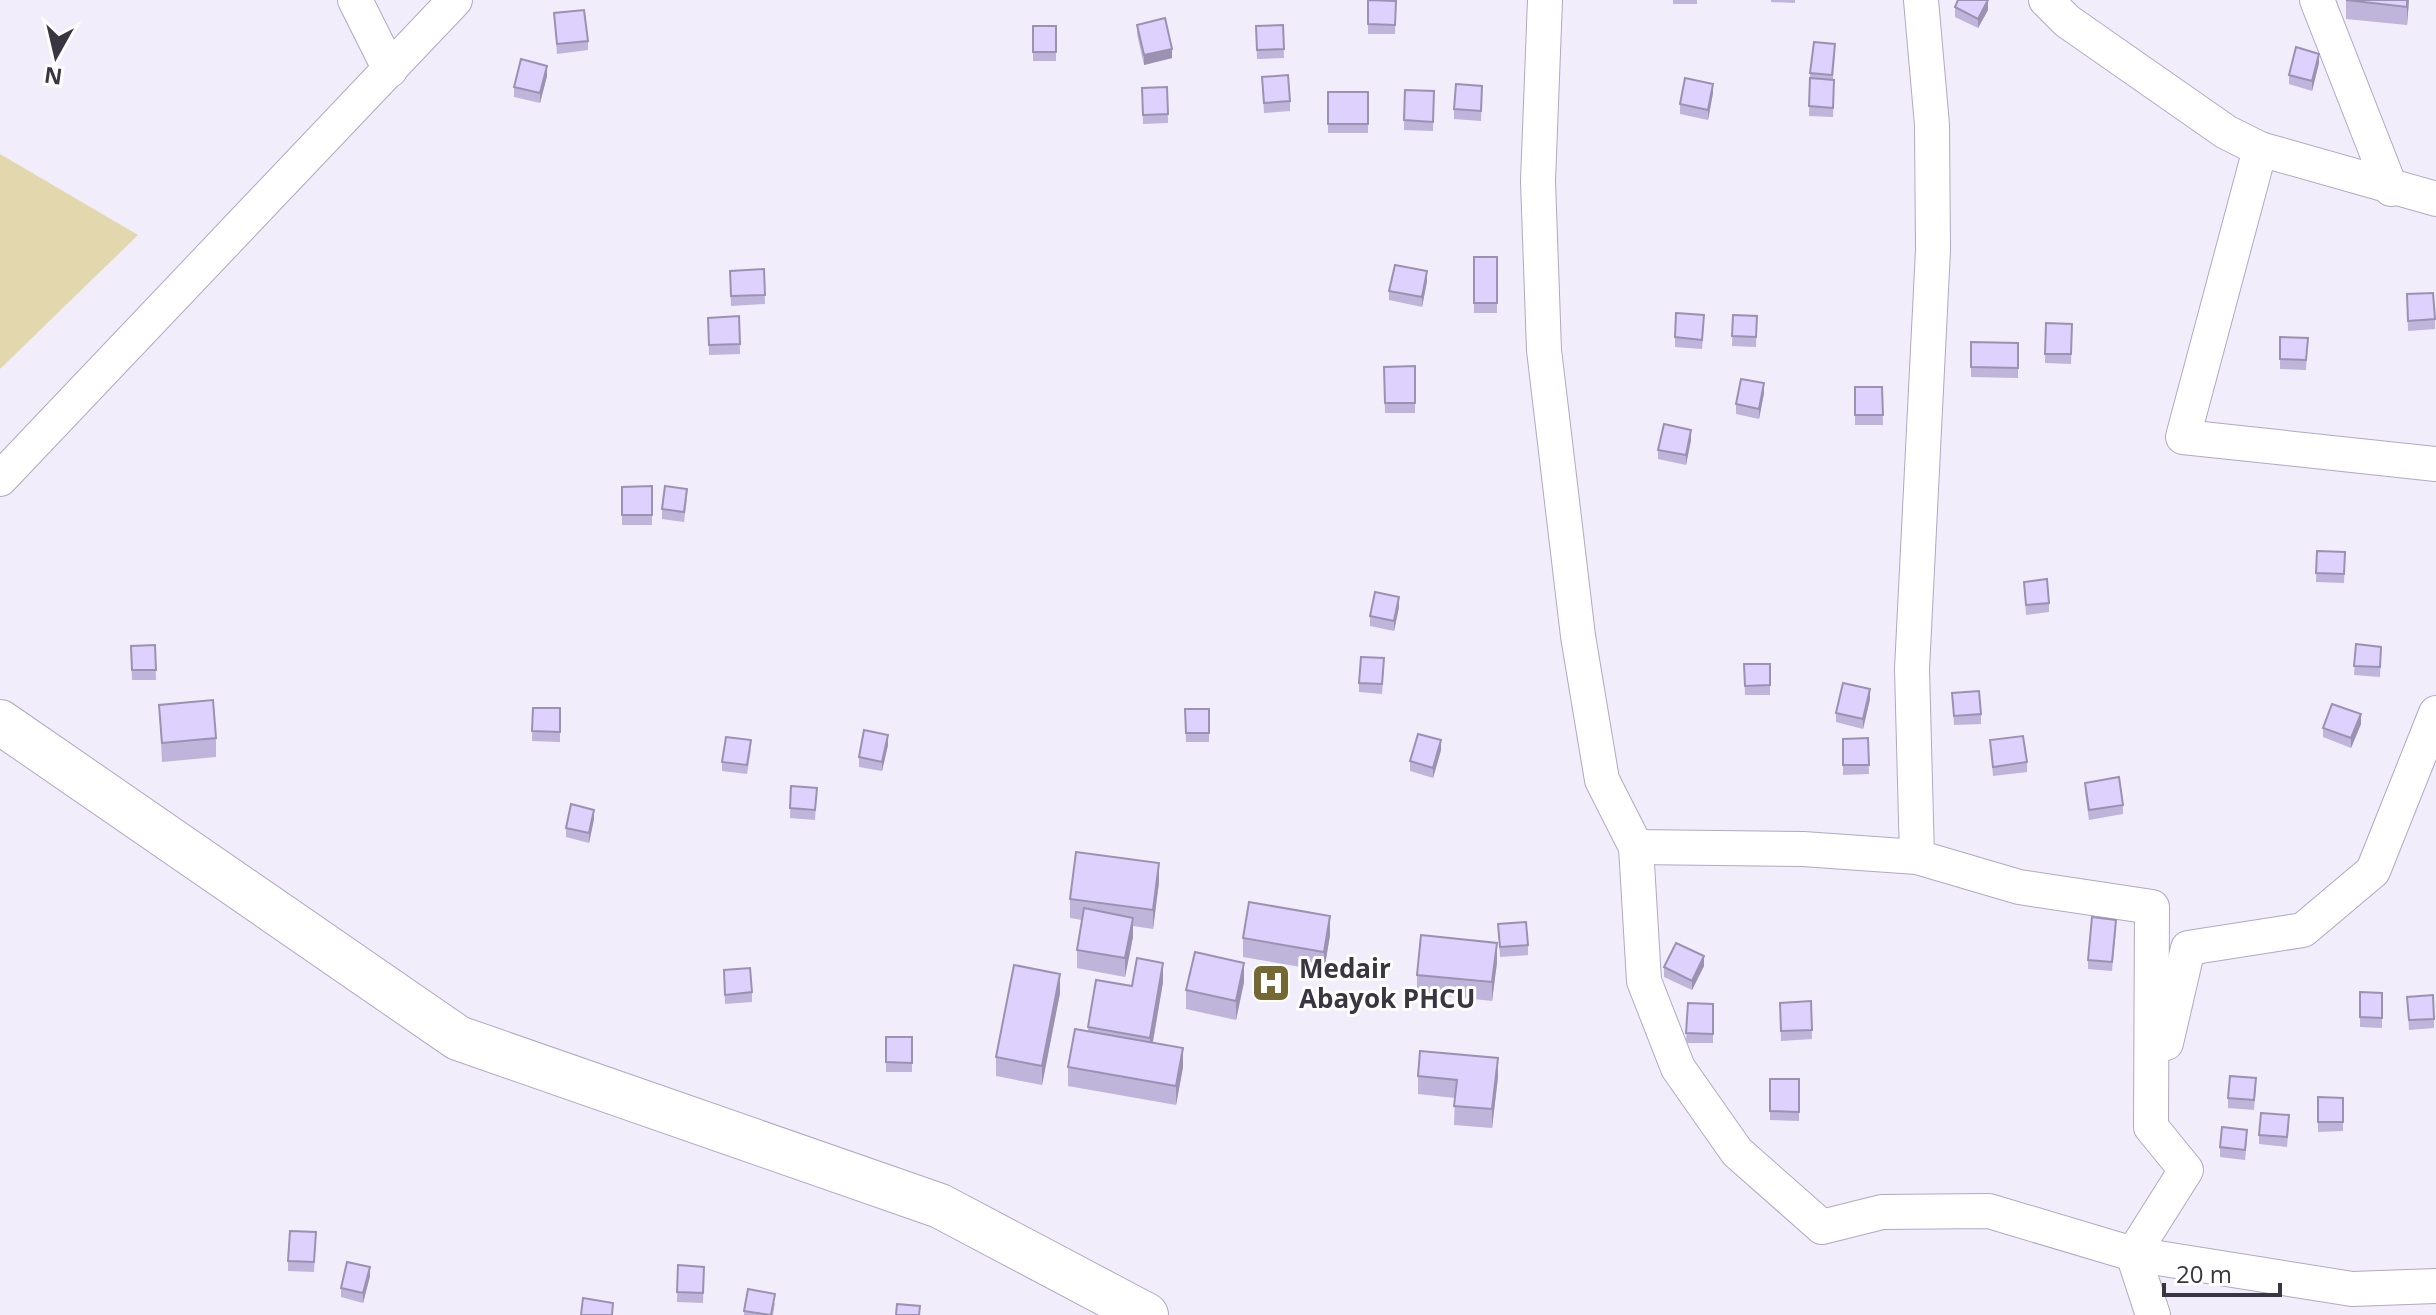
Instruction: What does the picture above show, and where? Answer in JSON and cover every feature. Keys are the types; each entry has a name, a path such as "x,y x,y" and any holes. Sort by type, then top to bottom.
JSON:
{"street":[{"path":"355,0 390,70"},
{"path":"0,479 455,0"},
{"path":"1545,0 1538,181 1544,350 1578,636 1602,780 1636,847 1644,981 1678,1068 1737,1152 1822,1227 1882,1212 1989,1211 2133,1254 2352,1289 2436,1286"},
{"path":"1917,857 1912,669 1933,250 1932,125 1921,0"},
{"path":"2046,0 2067,21 2226,132 2260,149 2391,189 2436,199"},
{"path":"2317,0 2391,189"},
{"path":"2260,149 2183,437 2436,464"},
{"path":"2151,1127 2169,1022 2188,948 2303,930 2373,871 2436,713"},
{"path":"0,722 458,1038 940,1206 1146,1315"},
{"path":"1636,847 1803,849 1917,857 2019,887 2152,907 2151,1127 2186,1170 2133,1254"},
{"path":"2133,1254 2153,1315"}],"shaded area":[{"path":"0,154 138,235 0,369"}],"building":[{"path":"1368,0 1396,1 1395,25 1368,24"},
{"path":"1958,0 1988,0 1978,19 1955,7"},
{"path":"2346,0 2407,0 2407,7"},
{"path":"584,10 588,41 557,44 554,13"},
{"path":"1165,18 1172,49 1144,55 1137,25"},
{"path":"1283,25 1284,49 1257,50 1256,26"},
{"path":"1033,26 1056,26 1056,52 1033,52"},
{"path":"1814,42 1835,44 1832,75 1810,73"},
{"path":"2296,47 2319,54 2312,81 2289,75"},
{"path":"521,59 547,66 540,93 514,87"},
{"path":"1288,75 1290,101 1264,103 1262,77"},
{"path":"1685,78 1713,84 1708,110 1680,104"},
{"path":"1810,78 1834,80 1833,108 1809,106"},
{"path":"1456,84 1482,86 1481,111 1454,109"},
{"path":"1167,87 1168,114 1143,115 1142,88"},
{"path":"1405,90 1434,91 1433,122 1404,120"},
{"path":"1328,92 1368,92 1368,124 1328,124"},
{"path":"1474,257 1497,257 1497,303 1474,303"},
{"path":"1395,265 1427,271 1422,297 1389,291"},
{"path":"764,269 765,295 731,296 730,271"},
{"path":"2433,293 2435,319 2408,321 2407,294"},
{"path":"1676,313 1704,315 1702,340 1675,337"},
{"path":"1733,315 1757,316 1756,337 1732,336"},
{"path":"739,316 740,344 709,345 708,318"},
{"path":"2046,323 2072,324 2071,354 2045,354"},
{"path":"2280,337 2308,338 2306,360 2280,359"},
{"path":"1971,342 2018,343 2018,368 1971,367"},
{"path":"1415,366 1415,403 1385,403 1384,367"},
{"path":"1741,379 1764,383 1759,409 1736,404"},
{"path":"1855,387 1882,387 1883,415 1855,415"},
{"path":"1664,424 1691,430 1686,455 1658,450"},
{"path":"652,486 652,515 622,515 622,487"},
{"path":"665,486 687,489 684,512 662,509"},
{"path":"2317,551 2345,552 2344,574 2316,573"},
{"path":"2047,579 2049,603 2026,605 2024,582"},
{"path":"1375,592 1399,597 1394,621 1370,616"},
{"path":"2356,644 2381,647 2380,667 2354,666"},
{"path":"155,645 156,670 132,670 131,646"},
{"path":"1361,657 1384,658 1382,684 1359,683"},
{"path":"1744,664 1770,664 1770,685 1745,686"},
{"path":"1843,683 1870,689 1863,719 1836,713"},
{"path":"1979,691 1981,714 1954,716 1952,693"},
{"path":"213,700 216,738 162,743 159,705"},
{"path":"2332,704 2361,714 2351,738 2323,728"},
{"path":"533,708 560,708 560,732 532,731"},
{"path":"1185,709 1209,709 1209,733 1186,733"},
{"path":"864,730 888,735 882,762 859,757"},
{"path":"1418,734 1441,740 1433,768 1410,761"},
{"path":"2023,736 2027,762 1993,767 1990,740"},
{"path":"726,737 751,740 747,765 722,762"},
{"path":"1868,738 1869,765 1843,765 1843,739"},
{"path":"2119,777 2123,805 2089,810 2085,783"},
{"path":"791,786 817,788 815,810 790,808"},
{"path":"571,804 594,810 589,833 566,828"},
{"path":"1076,852 1159,863 1153,910 1070,899"},
{"path":"1249,902 1330,916 1324,952 1243,938"},
{"path":"1084,908 1133,918 1125,958 1077,950"},
{"path":"2092,917 2116,920 2112,962 2088,960"},
{"path":"1526,922 1528,945 1500,947 1498,924"},
{"path":"1421,935 1497,943 1492,982 1417,975"},
{"path":"1676,943 1704,956 1692,981 1664,967"},
{"path":"1195,952 1244,963 1236,1001 1186,990"},
{"path":"1137,958 1163,963 1150,1038 1088,1027 1096,980 1132,986"},
{"path":"1014,965 1060,974 1042,1066 996,1057"},
{"path":"750,968 752,992 725,995 724,970"},
{"path":"2360,992 2382,993 2382,1018 2360,1017"},
{"path":"2433,995 2434,1019 2409,1020 2407,997"},
{"path":"1811,1001 1812,1030 1781,1031 1780,1003"},
{"path":"1688,1003 1713,1004 1713,1034 1686,1033"},
{"path":"1075,1029 1183,1048 1176,1086 1068,1067"},
{"path":"886,1037 912,1037 912,1063 886,1062"},
{"path":"1420,1051 1498,1058 1492,1109 1454,1106 1457,1080 1418,1076"},
{"path":"2230,1076 2256,1078 2254,1100 2228,1098"},
{"path":"1770,1079 1799,1079 1799,1112 1770,1111"},
{"path":"2318,1097 2343,1098 2343,1122 2318,1122"},
{"path":"2261,1113 2289,1115 2287,1137 2259,1135"},
{"path":"2222,1127 2247,1130 2245,1150 2220,1147"},
{"path":"290,1231 316,1232 314,1262 288,1261"},
{"path":"347,1262 370,1267 363,1293 341,1288"},
{"path":"678,1265 704,1267 703,1293 677,1292"},
{"path":"748,1289 775,1294 771,1315 744,1311"},
{"path":"583,1298 613,1303 612,1315 581,1315"},
{"path":"897,1304 920,1306 919,1315 896,1315"}],"place":[{"name":"Medair Abayok PHCU","path":"1271,983"}]}
